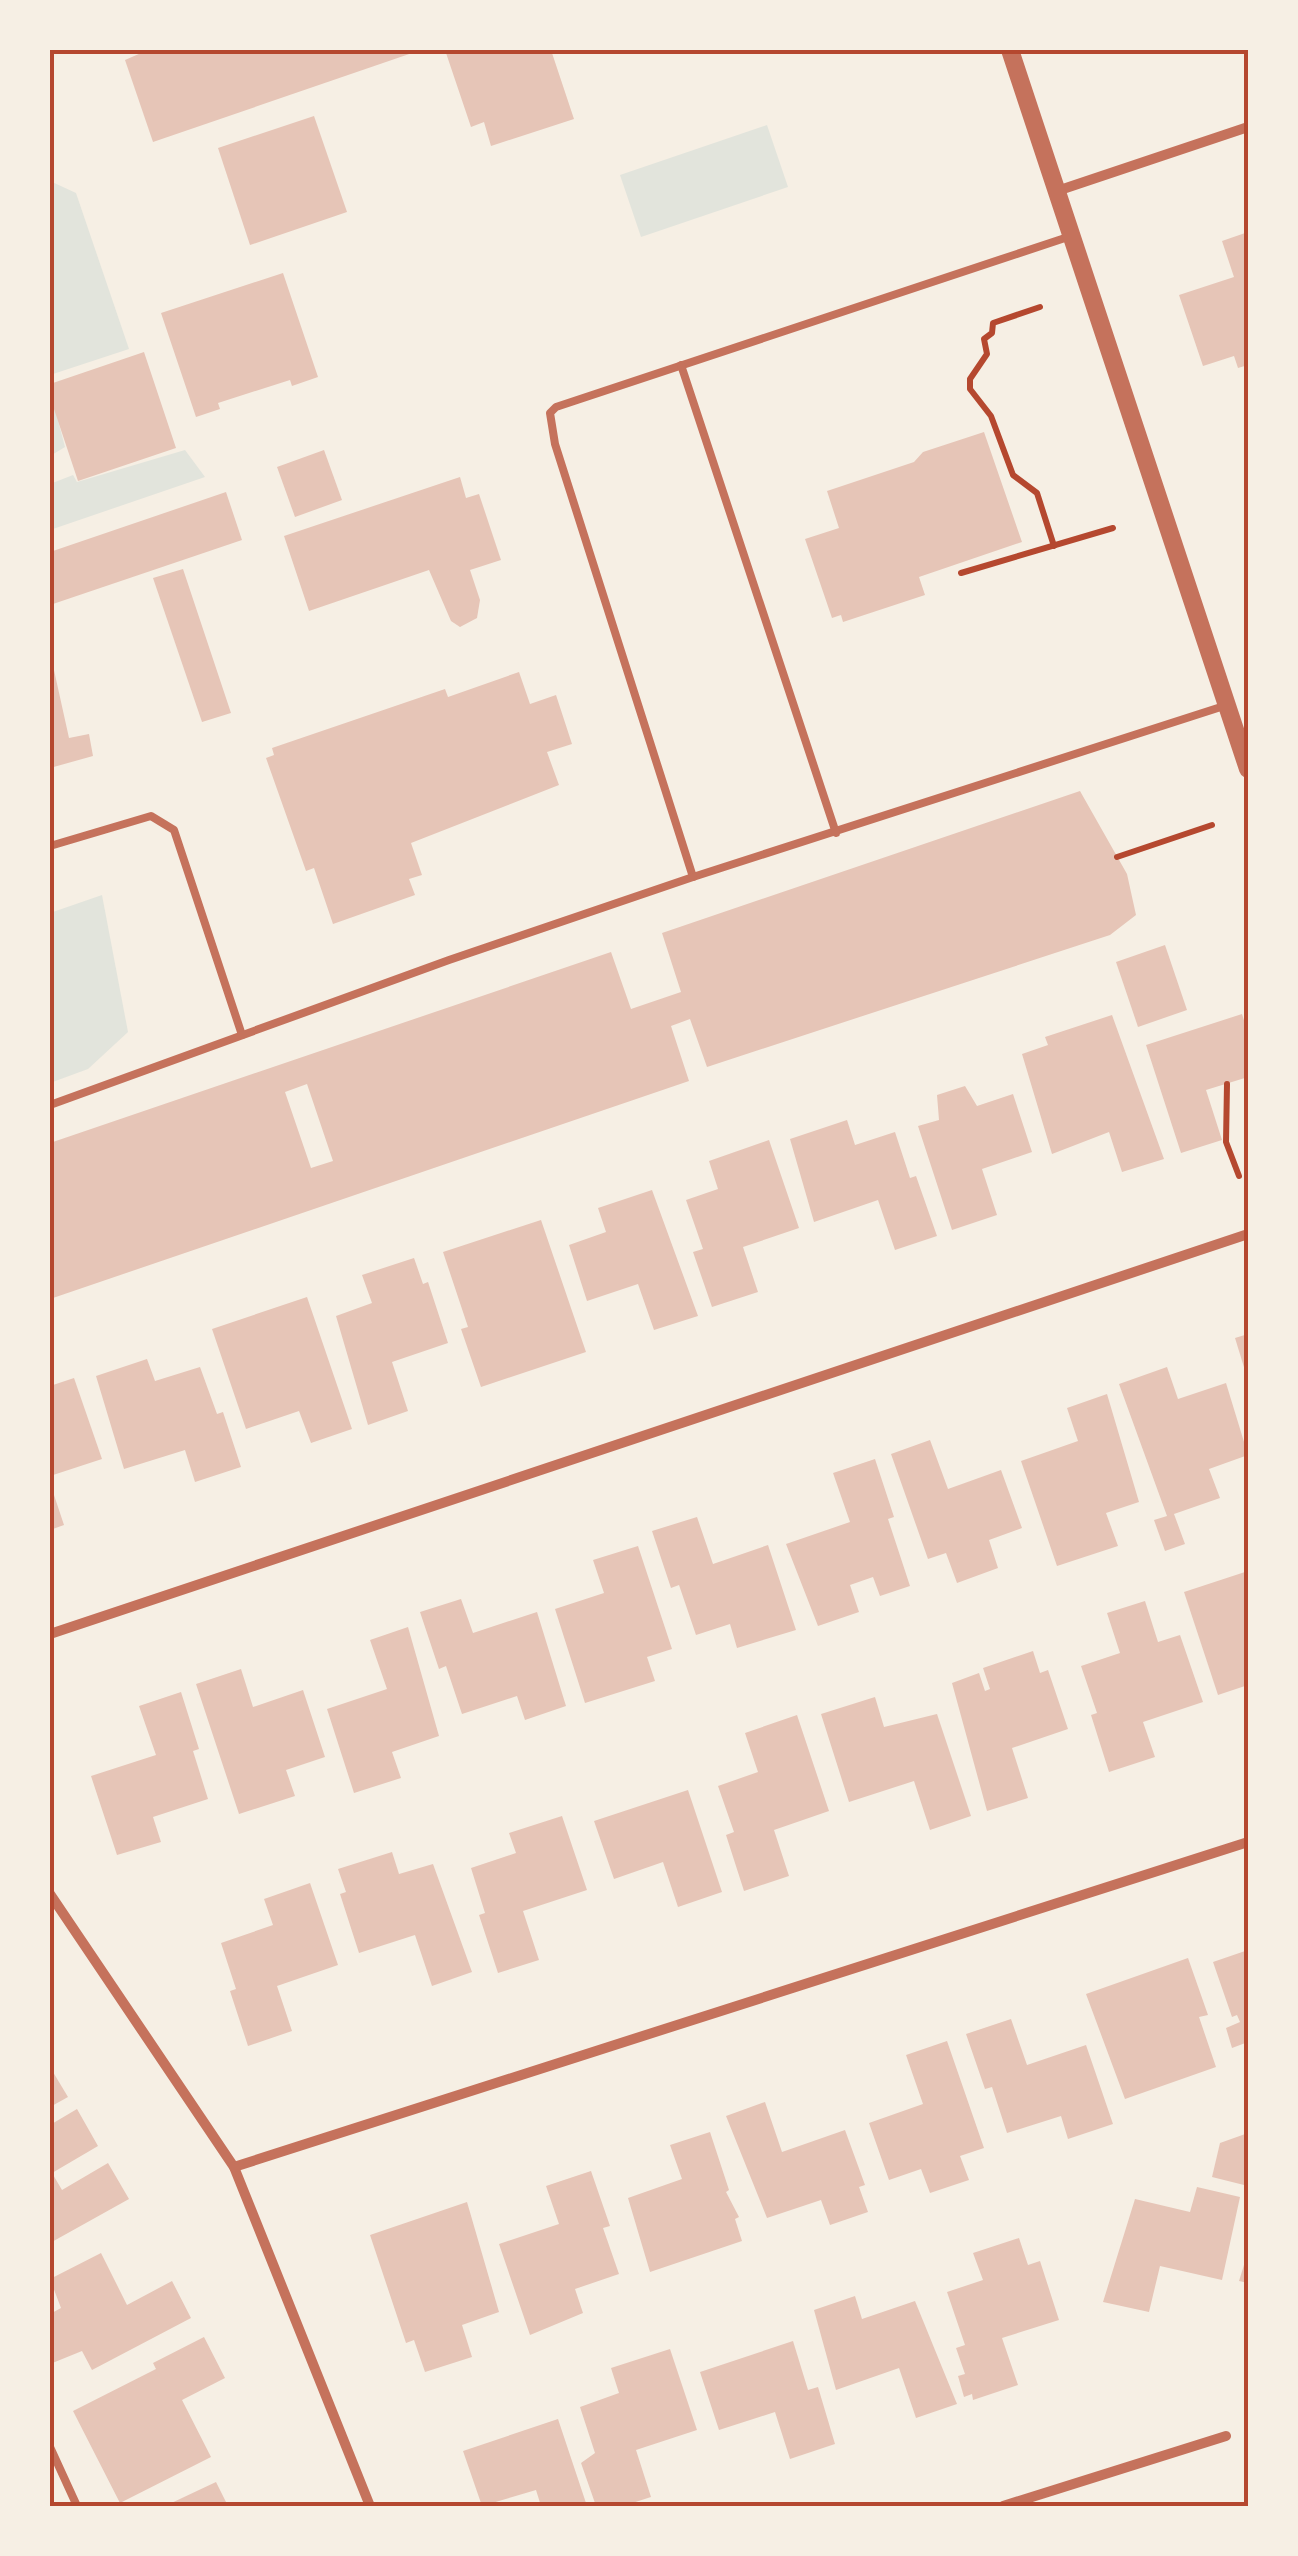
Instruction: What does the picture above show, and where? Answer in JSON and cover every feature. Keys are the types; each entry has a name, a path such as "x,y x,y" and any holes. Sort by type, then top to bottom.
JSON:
{"street":[{"path":"1010,50 1248,769"},
{"path":"1056,191 1248,127"},
{"path":"50,1634 1248,1234"},
{"path":"234,2167 1248,1842"},
{"path":"50,1894 234,2167 370,2506"},
{"path":"1003,2506 1226,2436"}],"lane":[{"path":"693,877 549,422 556,406 1071,236"},
{"path":"682,365 836,833"},
{"path":"50,1105 693,877 1227,706"},
{"path":"50,846 151,816 174,830 242,1035"},
{"path":"50,2447 77,2506"}],"path":[{"path":"1040,306 992,322 992,333 984,340 987,354 970,379 970,389 991,416 1013,475 1037,493 1054,546"},
{"path":"961,573 1113,528"},
{"path":"1118,857 1212,825"},
{"path":"1227,1084 1226,1142 1239,1176"}],"shaded area":[{"path":"767,125 788,187 641,237 620,175"},
{"path":"50,181 76,193 129,349 50,375"},
{"path":"50,390 65,447 50,456"},
{"path":"185,450 205,477 50,530 50,484 73,475 77,482"},
{"path":"102,895 128,1032 88,1069 50,1083 50,913"}],"building":[{"path":"148,50 418,51 153,142 125,60"},
{"path":"445,50 551,50 574,119 491,146 484,122 471,127"},
{"path":"314,116 347,212 250,245 218,148"},
{"path":"1248,232 1248,365 1238,368 1234,356 1203,366 1179,295 1234,277 1222,241"},
{"path":"283,273 318,377 292,386 290,380 218,403 220,409 196,417 161,313"},
{"path":"144,352 176,448 78,481 50,397 50,384"},
{"path":"984,432 1022,542 919,577 925,595 843,622 841,615 832,618 805,539 839,528 827,491 914,462 923,452"},
{"path":"324,450 342,500 295,517 277,467"},
{"path":"460,477 466,498 479,494 501,560 470,570 480,600 477,618 460,627 451,621 429,570 309,611 284,536"},
{"path":"226,492 242,540 50,605 50,552"},
{"path":"183,569 231,713 202,722 153,578"},
{"path":"50,652 69,738 89,734 93,756 50,768"},
{"path":"519,672 530,704 556,695 572,744 547,752 559,785 411,843 422,875 409,879 415,895 333,924 314,868 306,871 266,758 274,755 272,748 445,689 448,697"},
{"path":"1080,791 1127,874 1136,915 1110,935 707,1067 690,1019 671,1026 689,1081 50,1299 50,1143 611,952 631,1009 681,992 662,933","holes":["307,1084 333,1161 311,1168 285,1092"]},
{"path":"1165,945 1187,1010 1138,1027 1116,962"},
{"path":"1242,1014 1248,1033 1248,1077 1206,1090 1222,1140 1181,1153 1146,1045"},
{"path":"1112,1015 1164,1159 1122,1172 1109,1132 1052,1154 1022,1054 1048,1045 1045,1037"},
{"path":"965,1086 977,1106 1013,1094 1032,1152 982,1169 997,1215 952,1230 918,1126 939,1120 937,1095"},
{"path":"847,1120 855,1145 895,1132 910,1178 916,1176 937,1236 895,1250 878,1200 814,1222 790,1139"},
{"path":"769,1140 799,1228 743,1247 758,1292 712,1307 693,1252 703,1249 686,1200 718,1189 709,1161"},
{"path":"652,1190 698,1316 654,1330 638,1284 587,1301 569,1245 606,1232 598,1208"},
{"path":"541,1220 586,1352 481,1387 461,1329 468,1327 443,1252"},
{"path":"414,1258 423,1284 428,1282 448,1343 392,1362 408,1411 368,1425 336,1316 372,1303 362,1275"},
{"path":"307,1297 352,1429 311,1443 299,1411 246,1429 212,1329"},
{"path":"1248,1334 1248,1377 1247,1377 1235,1338"},
{"path":"147,1359 155,1381 200,1367 217,1414 223,1412 241,1467 195,1482 185,1450 124,1469 96,1376"},
{"path":"1167,1367 1178,1399 1226,1383 1248,1455 1209,1469 1220,1498 1174,1514 1185,1544 1165,1551 1154,1520 1167,1516 1119,1384"},
{"path":"74,1378 102,1459 50,1476 50,1386"},
{"path":"1107,1394 1139,1502 1106,1513 1118,1546 1057,1566 1021,1461 1078,1441 1067,1408"},
{"path":"930,1440 948,1489 1001,1470 1022,1528 989,1540 998,1568 957,1583 946,1553 928,1559 891,1454"},
{"path":"875,1459 894,1517 888,1519 910,1586 880,1596 873,1577 850,1585 859,1612 818,1626 786,1544 850,1522 833,1473"},
{"path":"50,1483 64,1525 50,1530"},
{"path":"697,1517 713,1564 768,1545 796,1630 737,1648 730,1624 696,1635 679,1585 671,1588 652,1531"},
{"path":"638,1546 672,1649 647,1657 655,1681 585,1703 555,1609 604,1593 593,1560"},
{"path":"1248,1571 1248,1685 1218,1695 1184,1592"},
{"path":"461,1599 473,1633 537,1612 566,1706 525,1720 517,1696 462,1714 446,1666 439,1669 420,1612"},
{"path":"1145,1601 1158,1642 1180,1635 1203,1702 1143,1722 1155,1757 1109,1772 1091,1715 1097,1713 1081,1666 1120,1653 1107,1613"},
{"path":"408,1627 439,1736 392,1752 401,1778 354,1793 327,1709 387,1689 370,1640"},
{"path":"1033,1651 1040,1673 1048,1670 1068,1729 1012,1748 1028,1798 987,1811 952,1683 979,1673 985,1691 990,1689 983,1668"},
{"path":"241,1669 253,1707 303,1690 325,1757 286,1770 295,1796 239,1814 196,1684"},
{"path":"181,1692 199,1749 193,1751 208,1799 153,1817 161,1842 117,1855 91,1776 156,1755 139,1706"},
{"path":"875,1697 884,1727 937,1714 971,1816 930,1830 914,1781 849,1802 821,1714"},
{"path":"797,1715 829,1811 774,1830 789,1876 744,1891 726,1835 734,1832 718,1786 758,1772 745,1733"},
{"path":"688,1790 722,1892 678,1907 663,1862 614,1879 594,1821"},
{"path":"562,1816 587,1890 523,1911 539,1960 498,1973 479,1915 485,1913 471,1868 516,1853 509,1833"},
{"path":"392,1852 399,1874 433,1864 472,1972 432,1986 415,1935 359,1953 340,1894 346,1892 338,1869"},
{"path":"310,1883 338,1965 277,1986 292,2031 248,2046 230,1991 236,1989 221,1943 273,1925 264,1899"},
{"path":"1248,1950 1248,2042 1232,2048 1226,2028 1240,2022 1237,2015 1232,2017 1213,1962"},
{"path":"1188,1958 1208,2015 1199,2017 1216,2067 1125,2099 1086,1994"},
{"path":"1011,2019 1027,2065 1086,2045 1113,2124 1068,2139 1061,2116 1007,2133 992,2087 985,2089 966,2034"},
{"path":"947,2041 984,2148 960,2156 969,2180 930,2193 921,2169 889,2180 869,2123 923,2104 906,2055"},
{"path":"50,2067 68,2097 50,2107"},
{"path":"765,2102 782,2152 845,2130 865,2185 859,2187 868,2212 830,2225 821,2200 767,2218 726,2116"},
{"path":"77,2109 98,2146 52,2173 62,2190 108,2163 129,2199 50,2243 50,2125"},
{"path":"710,2132 729,2190 726,2192 739,2217 735,2219 742,2241 650,2272 628,2198 682,2179 670,2145"},
{"path":"1248,2133 1244,2185 1212,2177 1220,2143"},
{"path":"591,2171 610,2226 603,2228 619,2274 575,2289 583,2313 530,2335 499,2244 559,2224 546,2186"},
{"path":"1197,2187 1240,2197 1222,2280 1160,2266 1149,2312 1103,2302 1135,2199 1190,2212"},
{"path":"467,2202 499,2312 462,2325 472,2357 425,2372 414,2340 406,2343 370,2235"},
{"path":"1019,2238 1028,2265 1040,2261 1059,2320 1002,2338 1018,2385 973,2400 972,2394 964,2397 958,2376 965,2374 956,2348 965,2345 947,2292 983,2280 973,2253"},
{"path":"1248,2252 1248,2283 1239,2281"},
{"path":"101,2253 127,2305 172,2281 191,2318 92,2370 82,2351 50,2364 50,2314 61,2308 50,2279"},
{"path":"855,2296 862,2319 915,2301 957,2404 916,2418 899,2368 836,2390 814,2310"},
{"path":"204,2337 225,2378 182,2400 211,2457 120,2503 73,2411 156,2369 153,2363"},
{"path":"793,2341 808,2390 818,2387 835,2444 790,2459 775,2412 719,2430 700,2372"},
{"path":"670,2349 697,2430 636,2450 651,2497 623,2506 596,2506 581,2463 595,2453 580,2407 619,2393 611,2368"},
{"path":"558,2419 587,2506 541,2506 536,2490 482,2506 463,2451"},
{"path":"216,2482 228,2506 165,2506"}]}
